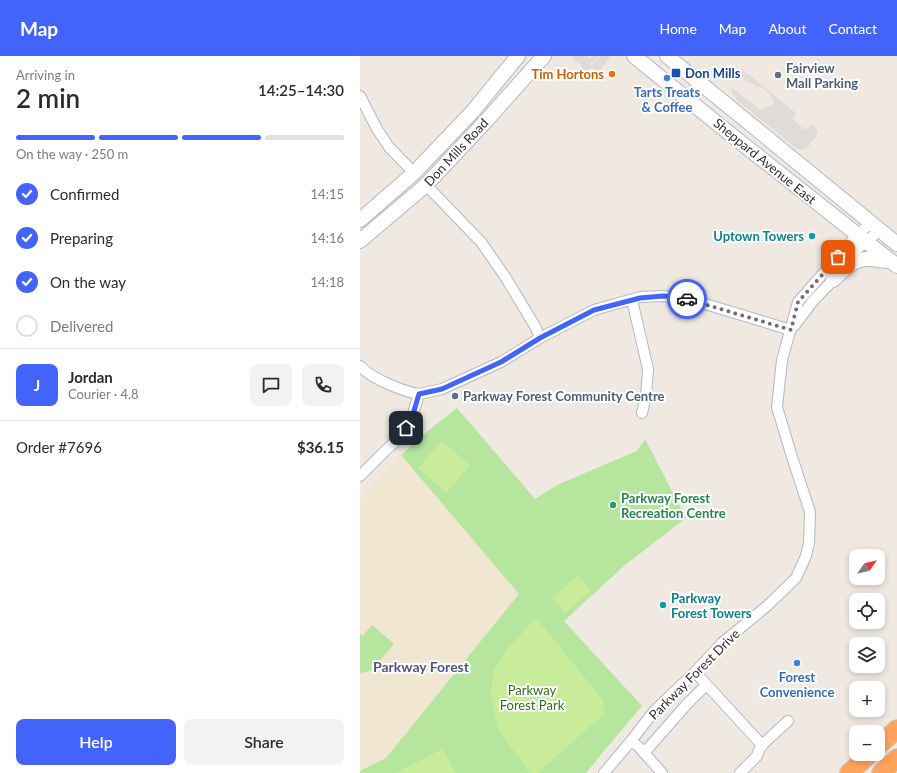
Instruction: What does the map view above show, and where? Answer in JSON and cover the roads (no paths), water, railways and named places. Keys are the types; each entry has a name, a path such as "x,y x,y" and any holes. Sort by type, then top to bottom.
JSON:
{"highway":[{"path":"885,740 897,729"},
{"path":"881,773 897,758"},
{"path":"849,773 862,761"}],"main road":[{"name":"Don Mills Road","path":"360,220 414,173 473,111 518,56"},
{"name":"Don Mills Road","path":"360,241 426,185 544,56"},
{"name":"Sheppard Avenue East","path":"634,56 894,264"},
{"name":"Sheppard Avenue East","path":"667,56 897,244"},
{"path":"833,280 858,260 868,259 894,264"}],"street":[{"path":"360,99 389,147 414,173"},
{"path":"426,185 481,242 506,278 536,328 540,338"},
{"name":"Parkway Forest Drive","path":"604,773 631,742 655,710 695,672 722,643 766,606 796,578 810,543 810,512 777,407 782,360 798,302 875,226"},
{"name":"Parkway Forest Drive","path":"791,330 813,301 833,280 862,239"},
{"path":"360,366 386,383 410,393 419,394 442,389 501,362 540,338 594,310 640,298 662,296 682,297 791,330"},
{"path":"632,300 648,368 646,396 642,413"},
{"path":"360,476 401,436 411,421 419,394"},
{"path":"695,672 762,745"},
{"path":"644,753 687,704 706,685"},
{"path":"740,773 757,756 762,745 788,721"},
{"path":"631,742 639,747 662,773"}],"place":[{"name":"Don Mills","path":"676,73"},
{"name":"Tim Hortons","path":"612,74"},
{"name":"Fairview Mall Parking","path":"778,75"},
{"name":"Tarts Treats & Coffee","path":"667,78"},
{"name":"Uptown Towers","path":"812,236"},
{"name":"Parkway Forest Community Centre","path":"455,396"},
{"name":"Parkway Forest Recreation Centre","path":"613,505"},
{"name":"Parkway Forest Towers","path":"663,605"},
{"name":"Forest Convenience","path":"797,663"}],"district":[{"name":"Parkway Forest","path":"421,667"}],"park label":[{"name":"Parkway Forest Park","path":"532,698"}]}
